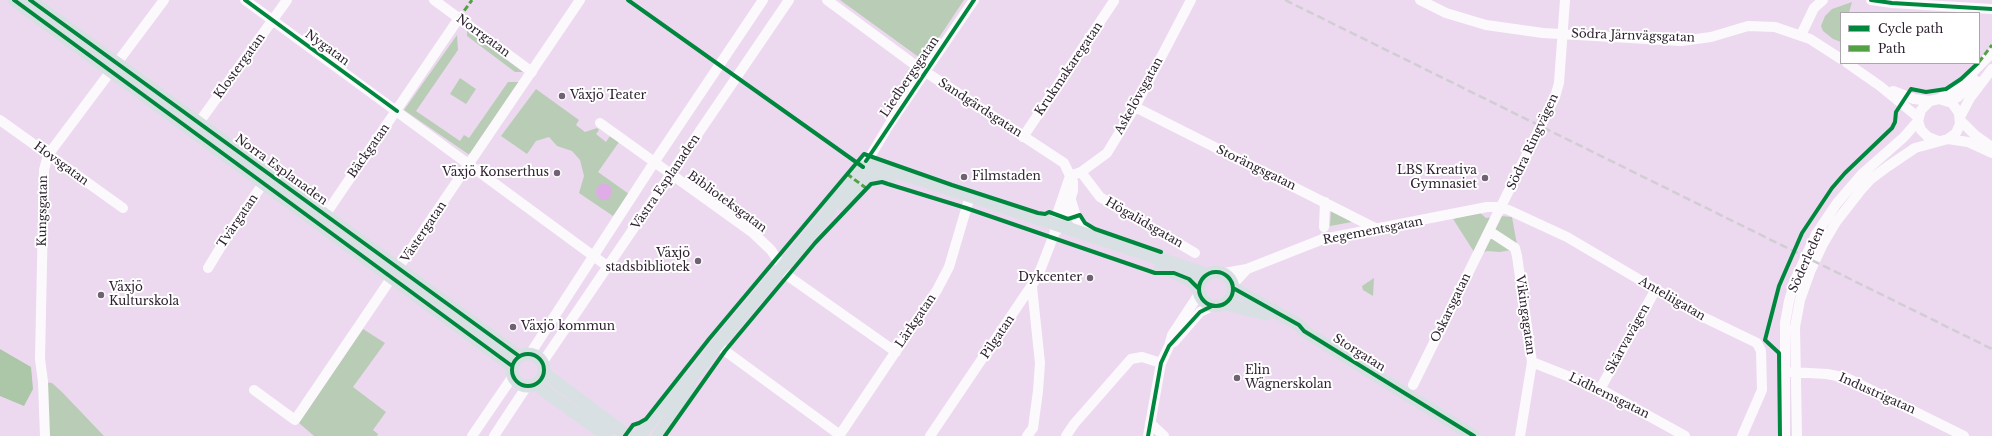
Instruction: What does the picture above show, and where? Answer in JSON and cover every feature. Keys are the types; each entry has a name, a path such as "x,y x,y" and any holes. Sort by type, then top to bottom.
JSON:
{"main road":[{"name":"Norra Esplanaden","path":"14,0 114,68 518,363"},
{"name":"Norra Esplanaden","path":"30,0 114,68"},
{"name":"Liedbergsgatan","path":"829,212 839,208 856,188 865,171"},
{"name":"Liedbergsgatan","path":"639,436 679,385 690,380 717,345 783,268 829,212 832,203 865,171"},
{"path":"865,171 969,199 1057,227 1106,240 1206,274"},
{"path":"1057,227 1157,265 1188,279 1199,291 1204,301 1218,305 1230,298 1233,286 1224,273 1215,271 1206,274 1202,278 1199,291"},
{"name":"Storgatan","path":"1233,286 1298,325 1304,331 1474,436"},
{"name":"Storgatan","path":"1218,305 1258,311 1296,330 1304,331"},
{"name":"Norra Esplanaden","path":"518,363 538,357 543,368 628,436"},
{"name":"Norra Esplanaden","path":"518,363 519,383 531,385 607,436"},
{"path":"531,385 540,380 543,368"},
{"name":"Liedbergsgatan","path":"658,436 688,392 690,380"}],"street":[{"name":"Kungsgatan","path":"44,436 44,382 40,359 40,317 44,170 48,155 164,0"},
{"name":"Nygatan","path":"245,0 471,164 607,266"},
{"name":"Klostergatan","path":"195,127 287,0"},
{"name":"Norrgatan","path":"434,0 532,72"},
{"name":"Västergatan","path":"254,390 295,420 471,164 580,0"},
{"name":"Västra Esplanaden","path":"472,436 518,363 763,0"},
{"name":"Västra Esplanaden","path":"543,368 607,266 672,174 789,0"},
{"name":"Sandgärdsgatan","path":"827,0 925,72 1064,163 1073,182 1071,200 1057,227"},
{"name":"Liedbergsgatan","path":"865,171 925,72 974,0"},
{"name":"Askelövsgatan","path":"1070,176 1081,172 1107,153 1135,107 1191,0"},
{"name":"Södra Järnvägsgatan","path":"1420,0 1446,13 1486,26 1526,31 1692,40 1756,25 1774,26 1801,35 1840,58"},
{"name":"Södra Ringvägen","path":"1489,231 1502,207 1557,90 1565,0"},
{"path":"1801,35 1814,8 1823,0"},
{"path":"1871,0 1892,3 1992,9"},
{"name":"Krukmakaregatan","path":"1023,136 1114,1"},
{"name":"Bäckgatan","path":"322,220 459,18"},
{"name":"Söderleden","path":"1785,436 1785,323 1795,280 1816,234 1837,203 1854,183 1904,137 1919,119 1923,107 1939,100 1957,88 1992,54"},
{"path":"1848,64 1880,86 1919,119 1921,130 1928,137 1968,142 1992,153"},
{"path":"1943,140 1958,129 1960,118 1970,98 1992,69"},
{"path":"1880,86 1906,97 1939,100 1955,106 1960,118 1975,135 1992,147"},
{"name":"Storängsgatan","path":"1135,107 1377,229"},
{"name":"Hovsgatan","path":"0,120 123,208"},
{"name":"Biblioteksgatan","path":"600,123 763,241 778,259 788,276 896,352"},
{"name":"Söderleden","path":"1797,436 1796,318 1802,292 1810,272 1823,244 1844,211 1861,190 1904,148 1928,137"},
{"name":"Söderleden","path":"1887,166 1915,148 1943,140"},
{"name":"Högalidsgatan","path":"1081,172 1100,197 1195,253"},
{"path":"1057,227 1070,176"},
{"name":"Tvärgatan","path":"208,268 231,230 266,179"},
{"name":"Lärkgatan","path":"717,345 839,436 938,290 949,267 969,199"},
{"path":"1071,200 1079,223 1106,240"},
{"path":"1324,227 1325,202"},
{"name":"Regementsgatan","path":"1224,273 1247,269 1323,239 1481,208 1502,207"},
{"name":"Anteliigatan","path":"1502,207 1567,237 1701,316 1752,340 1760,346 1762,358 1762,390 1742,436"},
{"name":"Pilgatan","path":"930,436 1032,287 1038,276 1057,227"},
{"name":"Vikingagatan","path":"1489,231 1514,248 1517,256 1532,362 1520,436"},
{"name":"Oskarsgatan","path":"1413,385 1489,231"},
{"name":"Regementsgatan","path":"1233,286 1247,269"},
{"path":"1027,436 1032,428 1038,391 1040,363 1032,287"},
{"name":"Skärvavägen","path":"1600,389 1656,289"},
{"path":"1148,436 1161,363 1169,346 1172,335 1199,291"},
{"path":"1169,346 1200,312 1218,305"},
{"path":"1066,436 1074,424 1131,359 1142,358 1161,363"},
{"name":"Lidhemsgatan","path":"1532,362 1600,389 1685,436"},
{"name":"Industrigatan","path":"1785,372 1827,374 1846,378 1964,436"},
{"path":"494,436 531,385"},
{"path":"1150,423 1164,436"}],"green space":[{"path":"840,0 964,0 926,57 920,58"},
{"path":"1852,2 1849,12 1840,12 1840,42 1833,39 1823,31 1821,26 1825,16 1832,9"},
{"path":"467,30 523,72 515,72 467,36"},
{"path":"457,35 458,50 416,111 460,141 464,135 469,138 508,82 523,82 471,156 404,110"},
{"path":"460,78 476,89 466,104 450,94"},
{"path":"536,89 579,120 576,125 585,132 597,128 599,130 596,134 606,142 610,136 619,142 598,172 629,194 613,216 579,193 584,176 580,160 572,151 557,146 549,137 536,141 527,154 501,136"},
{"path":"1331,210 1352,222 1330,226"},
{"path":"1479,212 1486,218 1501,216 1512,217 1517,245 1511,250 1500,252 1487,251 1476,255 1453,219"},
{"path":"1374,278 1373,296 1363,290 1362,286"},
{"path":"363,329 385,343 353,387 386,412 373,430 378,434 377,436 314,436 299,423"},
{"path":"0,349 31,367 33,389 24,406 0,396"},
{"path":"43,382 52,383 104,436 45,436"}],"shaded area":[{"path":"604,184 611,189 612,192 607,199 604,200 597,195 596,192 601,185"}],"railway":[{"path":"1285,0 1992,349"}],"marked path":[{"path":"459,18 472,0"},
{"path":"1980,61 1992,45"},
{"path":"847,174 866,188"}],"cycle path":[{"path":"14,0 512,366"},
{"path":"30,0 519,356"},
{"path":"245,0 397,111"},
{"path":"628,0 863,167"},
{"path":"866,161 974,0"},
{"path":"1871,0 1892,3 1992,9"},
{"path":"1780,436 1779,353 1765,340 1779,286 1802,233 1832,188 1845,173 1892,128 1895,122 1896,112 1911,89 1926,92 1946,89 1961,79 1977,64"},
{"path":"625,436 633,425 646,419 709,339 864,154 1038,213 1045,214 1049,212 1068,219 1080,215 1085,223 1095,229 1161,252"},
{"path":"665,436 725,351 815,243 871,184 882,182 966,208 1155,273 1174,273 1189,279 1198,288"},
{"path":"1213,272 1219,272 1223,273 1230,279 1233,289 1232,296 1226,303 1219,306 1213,306 1209,305 1202,299 1199,292 1199,286 1200,282 1206,275 1213,272"},
{"path":"1233,288 1299,325 1304,331 1474,436"},
{"path":"1148,436 1161,363 1169,346 1200,312 1212,306"},
{"path":"525,354 531,354 541,361 544,370 543,376 537,383 531,386 525,386 515,379 512,373 512,367 519,357 525,354"}],"place":[{"name":"Växjö Teater","path":"562,96"},
{"name":"Växjö Konserthus","path":"557,173"},
{"name":"Filmstaden","path":"964,177"},
{"name":"LBS Kreativa Gymnasiet","path":"1485,178"},
{"name":"Växjö stadsbibliotek","path":"698,261"},
{"name":"Dykcenter","path":"1090,278"},
{"name":"Växjö Kulturskola","path":"101,295"},
{"name":"Växjö kommun","path":"513,327"},
{"name":"Elin Wägnerskolan","path":"1237,378"}]}
